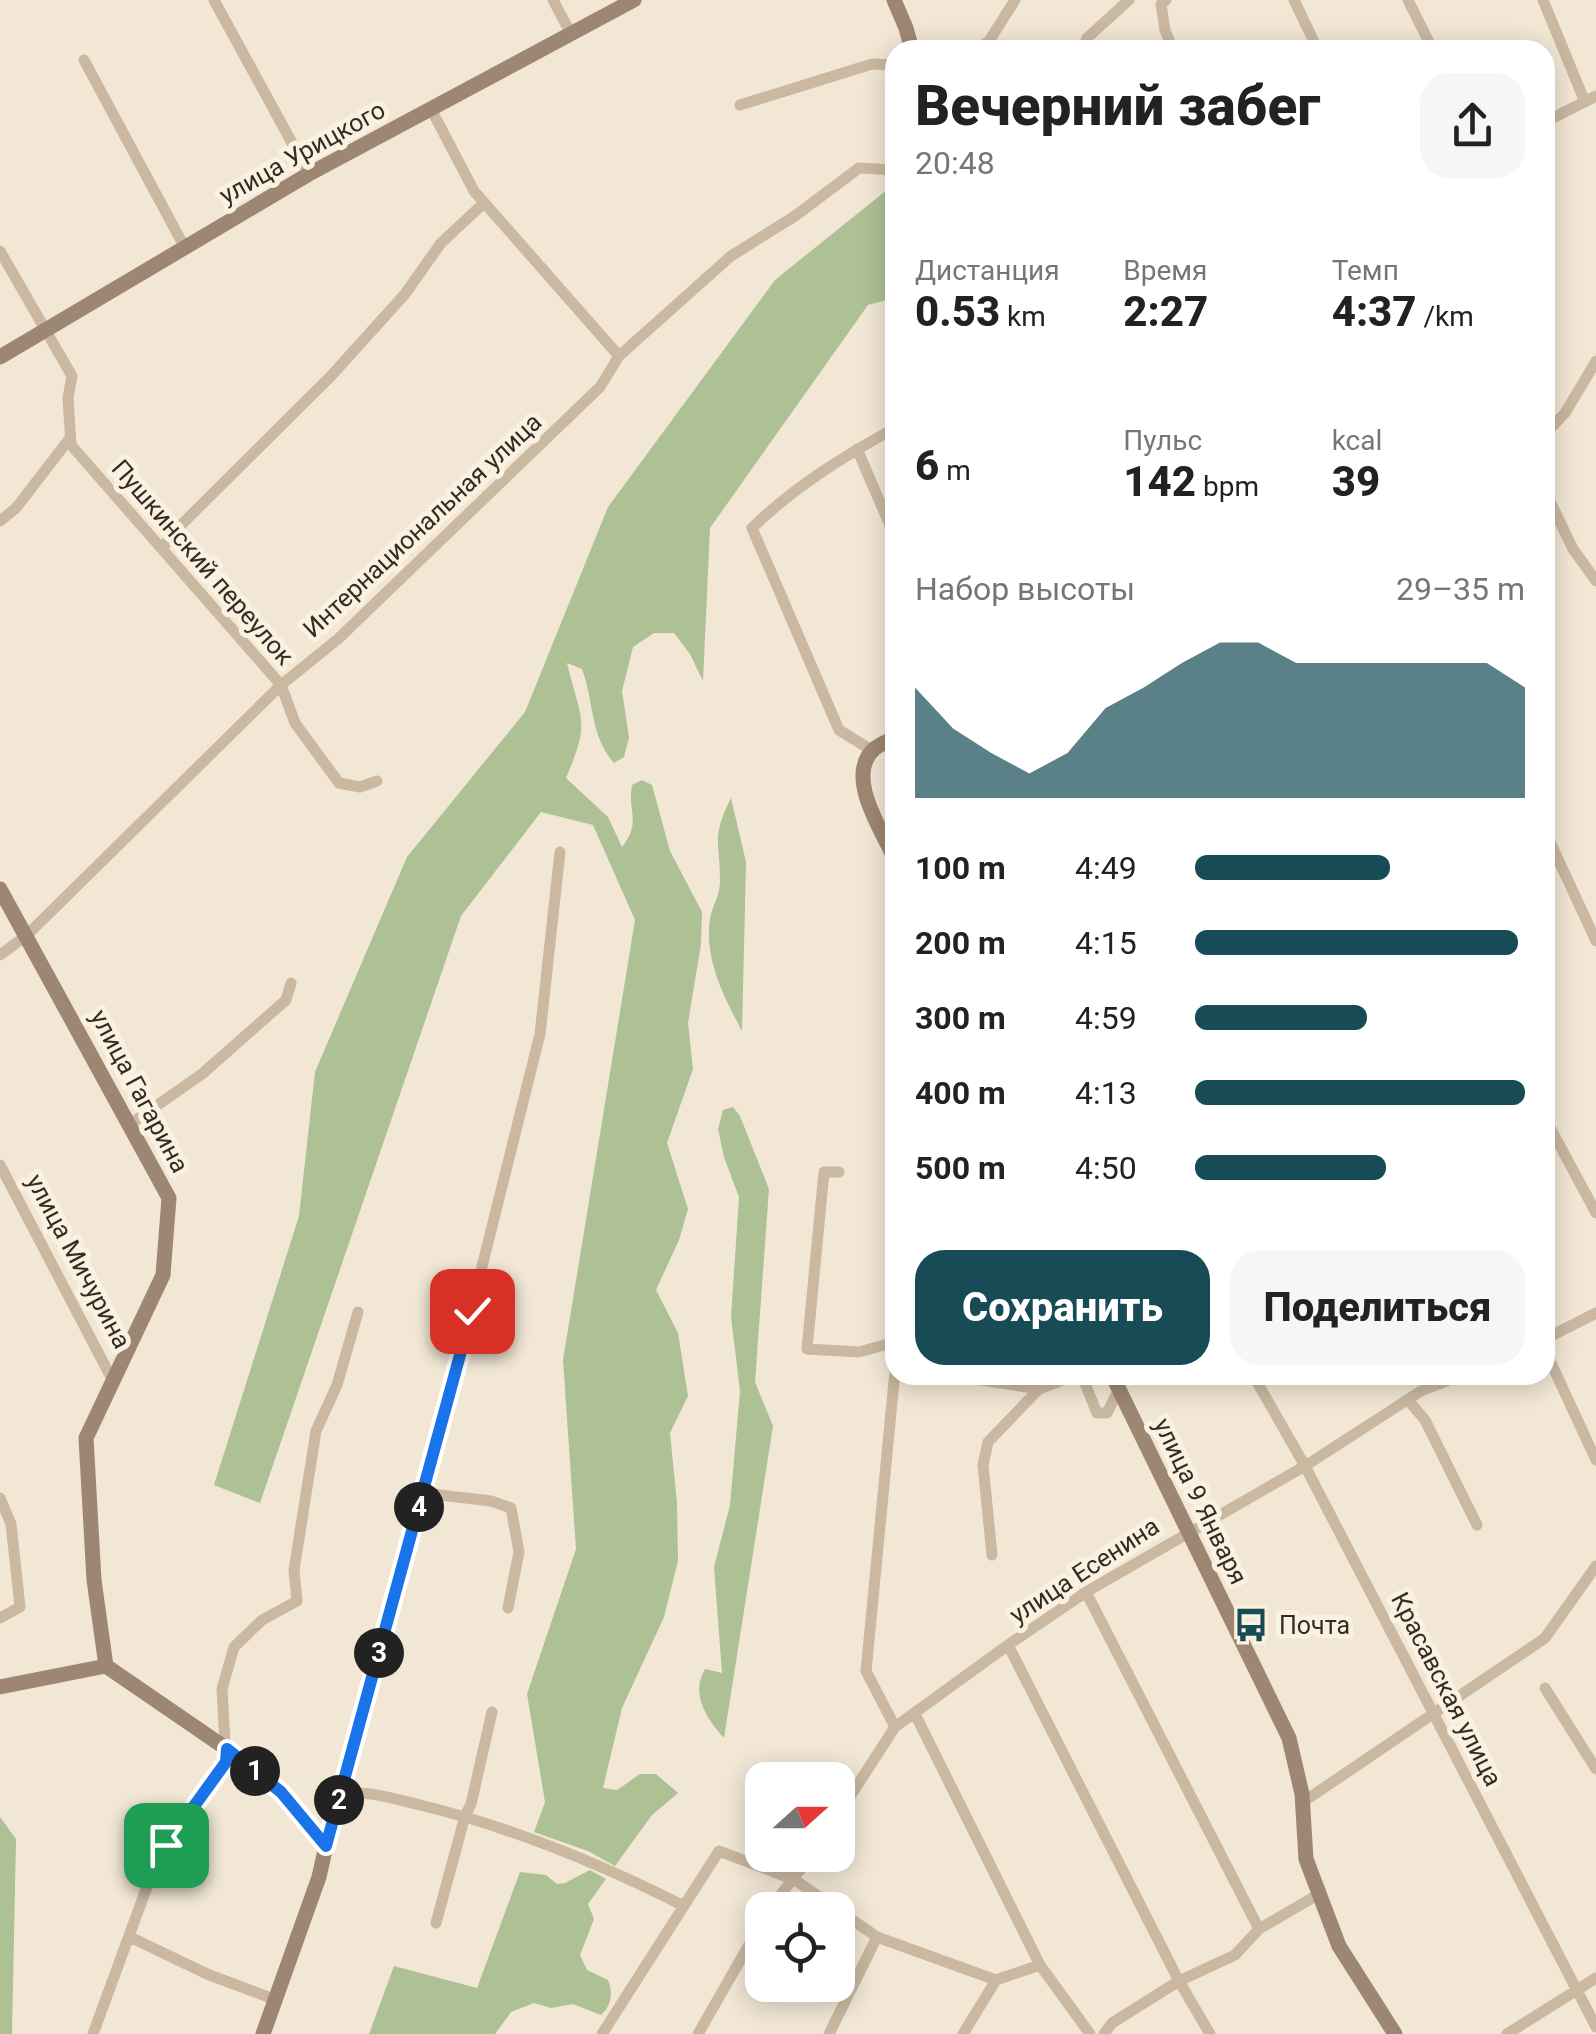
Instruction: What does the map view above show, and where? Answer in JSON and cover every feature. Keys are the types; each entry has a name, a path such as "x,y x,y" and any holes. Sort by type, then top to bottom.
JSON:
{"street":[{"path":"214,0 309,174"},
{"path":"552,0 571,34"},
{"name":"улица Урицкого","path":"0,357 309,174 634,0"},
{"path":"894,0 909,40"},
{"path":"989,40 1015,0"},
{"path":"1086,40 1129,0"},
{"path":"1166,0 1161,4 1162,17 1170,40"},
{"path":"1294,0 1313,40"},
{"path":"1408,0 1428,40"},
{"path":"1543,0 1591,99 1555,117"},
{"path":"84,60 185,248"},
{"path":"740,106 872,64 885,65"},
{"path":"432,109 474,191 619,356"},
{"name":"Интернациональная улица","path":"0,956 27,936 281,685 338,639 600,387 619,356 731,256 795,216 859,168 885,169"},
{"path":"162,549 175,531 331,376 405,294 442,243 484,202"},
{"path":"0,251 72,376 68,398 70,438 16,508 0,520"},
{"path":"1555,423 1596,361"},
{"path":"873,750 839,730 752,528 780,501 885,434"},
{"name":"Пушкинский переулок","path":"70,438 71,445 281,685 295,722 339,783 360,787 376,781"},
{"path":"858,449 885,513"},
{"path":"1555,512 1572,549 1596,581"},
{"path":"885,742 873,750 863,767 862,785 885,837"},
{"path":"263,2034 319,1878 488,1248 540,1034 560,852"},
{"path":"1555,853 1596,941"},
{"name":"улица Гагарина","path":"0,889 169,1198 163,1276 86,1438 94,1580 106,1666"},
{"path":"129,1125 202,1074 286,1000 292,983"},
{"path":"1555,1137 1596,1213"},
{"name":"улица Мичурина","path":"0,1165 114,1381"},
{"path":"839,1172 824,1172 807,1349 859,1352 885,1345"},
{"path":"93,2034 155,1865 226,1762 222,1689 234,1647 262,1620 297,1601 294,1570 316,1430 337,1385 358,1312"},
{"path":"1555,1334 1596,1313"},
{"path":"1555,1372 1596,1460"},
{"path":"855,1789 895,1727 866,1671 894,1385"},
{"path":"1013,1385 1039,1389"},
{"path":"992,1555 983,1465 988,1442 1039,1389 1050,1385"},
{"path":"1086,1385 1096,1412 1107,1413 1115,1385"},
{"name":"улица 9 Января","path":"1117,1385 1289,1738 1303,1802 1306,1859 1339,1946 1395,2034"},
{"name":"Красавская улица","path":"1259,1385 1596,2026"},
{"path":"1419,1385 1422,1391"},
{"name":"улица Есенина","path":"895,1727 1086,1592 1437,1385"},
{"path":"1408,1400 1425,1420 1477,1525"},
{"path":"423,1492 491,1501 511,1508 519,1552 508,1608"},
{"path":"0,1498 11,1524 20,1607 0,1618"},
{"path":"1303,1802 1546,1638 1596,1566"},
{"path":"1086,1592 1258,1929"},
{"path":"1008,1645 1179,1981 1210,2034"},
{"path":"0,1687 106,1666 227,1749 281,1792 326,1846"},
{"path":"1546,1688 1596,1769"},
{"path":"436,1924 465,1816 472,1804 492,1712"},
{"path":"915,1714 1040,1966 1090,2034"},
{"path":"340,1794 371,1794 465,1816 589,1860 682,1906"},
{"path":"602,2034 718,1851 795,1880 877,1937 996,1980 1040,1966"},
{"path":"781,1892 800,1872"},
{"path":"1104,2034 1112,2022 1179,1981 1235,1955 1258,1929 1319,1894"},
{"path":"130,1936 207,1974 276,2000"},
{"path":"828,2034 877,1937"},
{"path":"698,2034 745,1952"},
{"path":"1507,2034 1596,1978"},
{"path":"963,2034 996,1980"}],"green space":[{"path":"885,191 885,301 868,305 710,528 703,681 674,633 654,633 633,647 622,691 629,738 624,757 614,763 596,730 582,669 567,663 581,731 566,778 608,817 622,847 633,824 632,785 642,780 652,785 670,851 702,912 701,944 688,1023 693,1069 667,1143 688,1209 679,1240 656,1290 678,1333 688,1396 670,1433 678,1561 664,1617 622,1708 603,1788 617,1790 640,1774 656,1774 678,1793 652,1815 615,1866 588,1851 534,1832 545,1802 527,1694 576,1549 563,1360 635,920 593,825 541,812 461,916 260,1503 214,1485 299,1216 315,1072 407,857 525,712 608,507 775,280"},
{"path":"731,798 746,862 742,1031 717,977 709,934 720,886 719,831"},
{"path":"733,1107 769,1189 755,1382 773,1426 724,1738 702,1706 699,1688 705,1669 722,1673 714,1567 730,1505 740,1391 731,1317 739,1197 718,1129 723,1110"},
{"path":"0,1817 16,1839 12,2034 0,2034"},
{"path":"590,1870 606,1879 588,1904 594,1919 580,1955 587,1970 608,1980 610,1999 601,2015 573,2004 551,2008 534,2003 511,2012 495,2034 369,2034 394,1966 477,1988 520,1872 546,1875 557,1884"}],"place":[{"name":"Почта","path":"1251,1625"}],"route":[{"path":"166,1845 226,1762 227,1749 281,1792 326,1846 472,1311"}]}
